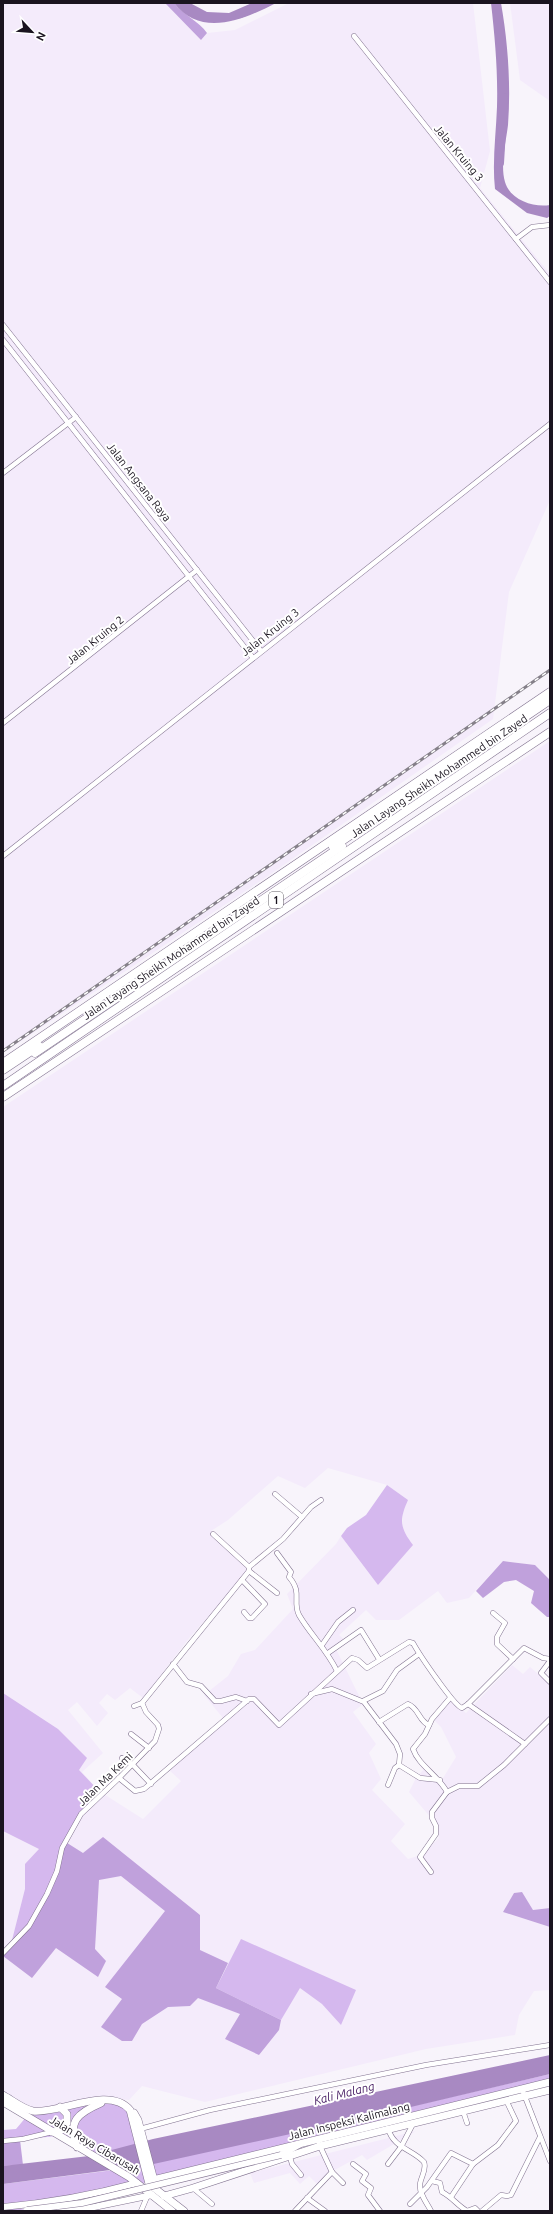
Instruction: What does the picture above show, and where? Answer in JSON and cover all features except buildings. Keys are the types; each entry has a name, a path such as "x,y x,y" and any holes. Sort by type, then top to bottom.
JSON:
{"highway":[{"path":"3,1063 550,692"},
{"name":"1","path":"3,1070 550,700"},
{"name":"Jalan Layang Sheikh Mohammed bin Zayed","path":"3,1075 550,706"},
{"name":"Jalan Layang Sheikh Mohammed bin Zayed","path":"3,1087 550,713"},
{"name":"1","path":"3,1087 550,719"},
{"path":"3,1097 550,732"}],"main road":[{"name":"Jalan Inspeksi Kalimalang","path":"388,2127 412,2124 436,2114 463,2111 476,2104 506,2100 550,2082"},
{"name":"Jalan Inspeksi Kalimalang","path":"153,2180 300,2145 319,2143 388,2127 523,2092 550,2090"},
{"name":"Jalan Raya Cibarusah","path":"3,2095 30,2110 35,2111 108,2100 124,2104 137,2117 140,2129 140,2139"},
{"path":"77,2147 72,2134 74,2122 79,2114 108,2100"},
{"name":"Jalan Raya Cibarusah","path":"3,2102 88,2154 129,2177 149,2196 172,2211"},
{"path":"52,2132 60,2131 67,2124 67,2114 60,2107"},
{"name":"Jalan Raya Cibarusah","path":"130,2110 140,2139 149,2184 184,2211"},
{"name":"Jalan Inspeksi Kalimalang","path":"162,2194 193,2188 290,2157 319,2143"},
{"path":"282,2154 300,2145"},
{"path":"10,2206 25,2210 82,2203 282,2154 300,2153"},
{"name":"Jalan Raya Cibarusah","path":"148,2173 162,2194"},
{"path":"3,2207 92,2195 137,2183"},
{"path":"92,2195 93,2209"},
{"path":"59,2211 93,2209 149,2196"}],"street":[{"name":"Jalan Kruing 3","path":"354,36 550,282"},
{"path":"516,239 532,227 550,224"},
{"name":"Jalan Angsana Raya","path":"3,325 261,651"},
{"name":"Jalan Angsana Raya","path":"3,340 253,658"},
{"path":"3,473 76,417"},
{"name":"Jalan Kruing 3","path":"3,856 550,424"},
{"name":"Jalan Kruing 2","path":"3,723 197,570"},
{"path":"275,1494 302,1517"},
{"path":"134,1706 142,1703 242,1580 249,1569 283,1539 302,1517 321,1500"},
{"path":"213,1534 249,1569 277,1593"},
{"path":"277,1553 292,1572 289,1577 296,1585 299,1614 328,1653 337,1671"},
{"path":"242,1580 265,1604 252,1618 249,1618 244,1612"},
{"path":"322,1645 338,1622 353,1610"},
{"path":"493,1613 505,1623 497,1637 497,1644 513,1659"},
{"path":"328,1653 361,1630 379,1659"},
{"path":"119,1778 135,1791 144,1789 251,1698 254,1699 279,1725 311,1694 352,1658 358,1660 366,1668 409,1642 413,1643 419,1654 446,1688 450,1698 458,1707 464,1708 524,1648 550,1660 541,1674 550,1682"},
{"path":"363,1701 383,1691 397,1670 419,1654"},
{"path":"173,1664 187,1682 200,1685 215,1700 221,1701 236,1697 247,1701"},
{"path":"311,1694 332,1690 363,1701 397,1747 400,1754 399,1765 395,1768 388,1785"},
{"path":"447,1792 440,1780 418,1759 413,1748 429,1726 432,1719 450,1698"},
{"name":"Jalan Ma Kemi","path":"3,1953 28,1926 47,1894 57,1871 62,1848 81,1814 155,1741 159,1729 142,1703"},
{"path":"468,1704 525,1744"},
{"path":"379,1722 394,1711 409,1705 424,1723 429,1726"},
{"path":"431,1872 420,1858 436,1834 436,1826 432,1818 434,1809 447,1792 459,1786 478,1786 504,1765 550,1718"},
{"path":"131,1734 149,1748"},
{"path":"122,1758 132,1765 151,1784"},
{"path":"399,1765 420,1778 440,1780"},
{"path":"140,2129 210,2110 426,2065 550,2045"},
{"path":"523,2092 550,2161"},
{"path":"451,2196 473,2164 498,2145 516,2123 516,2118 506,2100"},
{"path":"463,2111 467,2123"},
{"path":"388,2164 401,2148 412,2124"},
{"path":"388,2127 401,2148 424,2162 425,2169 420,2184 421,2194 431,2211"},
{"path":"3,2140 23,2139 52,2132"},
{"path":"482,2211 501,2195 511,2194 540,2137"},
{"path":"319,2143 332,2172 343,2183"},
{"path":"410,2204 432,2181 451,2153 473,2164"},
{"path":"290,2157 292,2164 301,2175"},
{"path":"353,2164 366,2174 362,2181 371,2188 368,2195 380,2211"},
{"path":"296,2211 332,2172"},
{"path":"432,2181 440,2183 442,2192 451,2196 454,2201 467,2211 475,2208 478,2211"},
{"path":"193,2188 212,2204"},
{"path":"141,2211 149,2196"},
{"path":"307,2198 325,2211"}],"shaded area":[{"path":"3,3 165,3 201,39 207,33 235,30 289,3 473,3 490,151 480,188 550,274 550,500 509,592 493,719 268,876 3,1053"},
{"path":"165,3 174,3 204,29 207,33 201,40"},
{"path":"174,3 190,3 207,12 229,13 252,3 276,3 236,20 209,23 197,20 185,14"},
{"path":"491,3 501,3 507,49 509,95 508,125 503,161 505,182 512,194 517,198 530,204 544,206 550,205 550,216 547,218 527,213 495,189 494,158 497,81"},
{"path":"510,3 550,3 550,101 520,80"},
{"path":"550,741 550,1580 535,1565 503,1561 469,1598 447,1603 438,1591 399,1620 376,1620 366,1610 339,1635 346,1641 335,1647 363,1704 353,1712 376,1744 369,1753 381,1779 372,1790 405,1824 391,1841 408,1859 421,1855 439,1838 437,1825 409,1792 416,1778 424,1769 440,1783 456,1757 441,1727 434,1720 451,1699 466,1713 512,1665 523,1674 530,1667 550,1684 550,1908 533,1910 522,1892 514,1893 503,1912 550,1927 550,1990 534,1991 519,2015 515,2035 426,2049 205,2102 142,2086 129,2100 105,2098 42,2109 22,2105 3,2092 3,1107","holes":["328,1468 387,1485 407,1500 403,1511 403,1531 378,1585 341,1536 336,1544 287,1594 293,1609 255,1650 241,1654 228,1676 204,1695 223,1718 169,1770 181,1781 143,1819 99,1791 82,1772 103,1753 68,1710 77,1702 97,1726 108,1713 99,1703 107,1694 115,1700 130,1688 143,1698 190,1637 249,1571 211,1531 228,1520 278,1476 305,1488"]},
{"path":"387,1485 408,1500 403,1513 402,1524 405,1534 413,1545 378,1585 341,1536 347,1528 366,1515"},
{"path":"503,1561 535,1565 550,1580 550,1617 547,1617 531,1603 534,1591 516,1580 504,1582 483,1598 476,1591"},
{"path":"3,1693 58,1729 87,1758 79,1770 99,1791 80,1814 64,1841 57,1872 29,1924 10,1948 25,1889 25,1864 39,1849 3,1831"},
{"path":"103,1837 200,1915 200,1950 228,1963 216,1988 281,2020 279,2030 259,2055 225,2039 240,2014 198,1998 190,2006 168,2007 142,2024 132,2041 122,2041 101,2027 122,1999 105,1987 165,1911 121,1876 99,1880 95,1949 106,1961 98,1977 56,1948 32,1978 3,1956 29,1924 49,1892 64,1841 83,1853"},
{"path":"522,1892 533,1910 550,1908 550,1927 503,1912 514,1893"},
{"path":"241,1939 356,1990 341,2025 322,2004 300,1988 281,2020 216,1988"},
{"path":"550,2055 550,2074 377,2115 149,2165 3,2184 3,2166 89,2156 153,2139"},
{"path":"550,2074 550,2082 148,2182 12,2207 25,2210 23,2211 3,2211 3,2184 114,2170 58,2136 3,2141 3,2130 16,2129 27,2116 35,2111 88,2102 124,2104 149,2164"},
{"path":"416,2131 367,2160 362,2155 331,2172 319,2186 309,2176 300,2184 290,2173 254,2183 250,2173"},
{"path":"20,2140 23,2165 3,2166 3,2141"}],"waterway":[{"path":"240,14 266,3"},
{"path":"500,163 504,97"}],"railway":[{"path":"3,1051 550,670"}],"water label":[{"name":"Kali Malang","path":"344,2093"}]}
